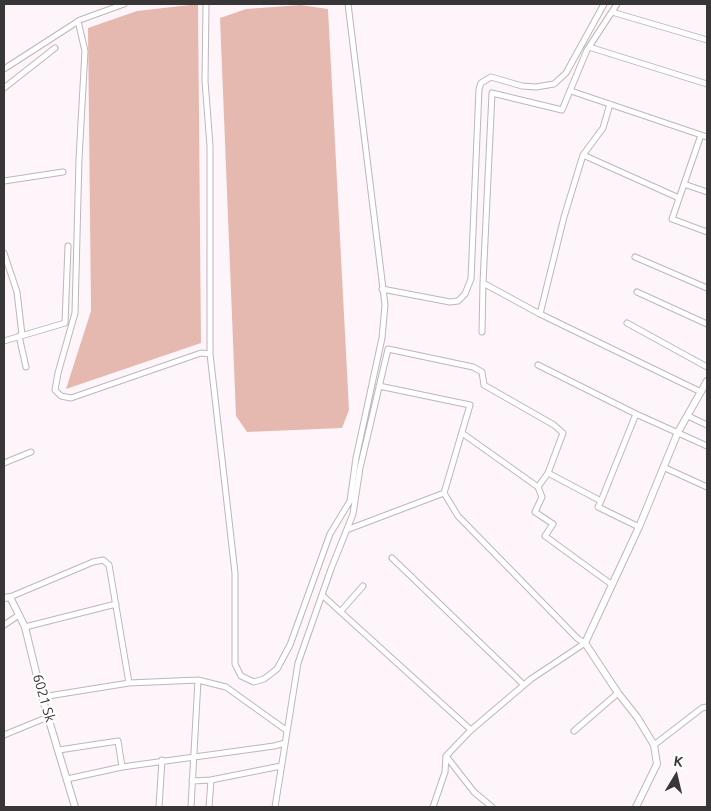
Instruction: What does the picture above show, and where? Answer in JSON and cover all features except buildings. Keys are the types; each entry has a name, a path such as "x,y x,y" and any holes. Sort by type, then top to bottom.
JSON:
{"street":[{"path":"4,69 78,21 124,4"},
{"path":"206,4 205,81 210,146 210,354 235,574 235,664 241,676 247,680 260,681 277,669 290,645 330,534 350,501 356,458 382,338 385,313 348,4"},
{"path":"382,289 450,302 458,301 465,294 471,279 481,83 491,77 522,86 536,87 554,84 566,73 604,4"},
{"path":"482,332 492,94 562,110 589,47 617,4"},
{"path":"612,12 707,40"},
{"path":"78,21 85,51 78,159 75,313 55,383 57,393 64,398 70,398 201,353 210,354"},
{"path":"589,47 707,84"},
{"path":"4,88 55,48"},
{"path":"571,91 707,137"},
{"path":"540,314 564,217 584,155 603,128 610,104"},
{"path":"701,135 672,219 707,232"},
{"path":"584,155 679,198"},
{"path":"4,181 62,172"},
{"path":"684,184 707,192"},
{"path":"4,340 65,323 68,246"},
{"path":"4,253 18,292 20,335 26,367"},
{"path":"635,257 707,288"},
{"path":"483,283 540,314 701,392"},
{"path":"637,292 707,324"},
{"path":"627,322 707,367"},
{"path":"275,807 298,663 338,552 349,529 355,505 360,468 388,349 478,369 482,372 484,385 554,425 563,433 548,473 538,487"},
{"path":"538,364 636,414 707,446"},
{"path":"433,807 445,772 446,756 471,730 524,686 585,643 639,528 678,432 707,381"},
{"path":"378,386 470,404 444,493 458,516 578,639 585,643 618,694 637,717 654,745 657,764 636,807"},
{"path":"636,414 598,507 639,528"},
{"path":"688,416 707,424"},
{"path":"462,433 538,487 542,497 536,512 553,524 545,536 612,584"},
{"path":"4,463 31,452"},
{"path":"663,467 707,487"},
{"path":"548,473 601,501"},
{"path":"349,529 444,493"},
{"path":"392,558 524,686"},
{"path":"7,597 92,562 103,560 109,565 128,683"},
{"path":"341,611 363,586"},
{"path":"322,595 471,730"},
{"name":"6021 Sk","path":"7,597 25,627 42,697 75,807"},
{"path":"25,627 116,604"},
{"path":"4,625 19,615"},
{"path":"42,697 128,683 198,680 226,687 286,730"},
{"path":"191,807 198,680"},
{"path":"574,731 618,694"},
{"path":"654,745 702,708 707,708"},
{"path":"4,735 48,717"},
{"path":"59,750 118,741 122,767"},
{"path":"68,779 162,760 274,746 284,742"},
{"path":"446,756 474,792 492,807"},
{"path":"159,807 162,760"},
{"path":"192,781 211,780 281,766"},
{"path":"210,807 211,780"}],"shaded area":[{"path":"198,4 201,343 66,389 91,311 88,28 137,11"},
{"path":"301,5 328,9 349,410 342,428 247,432 236,416 220,18 246,9"}]}
